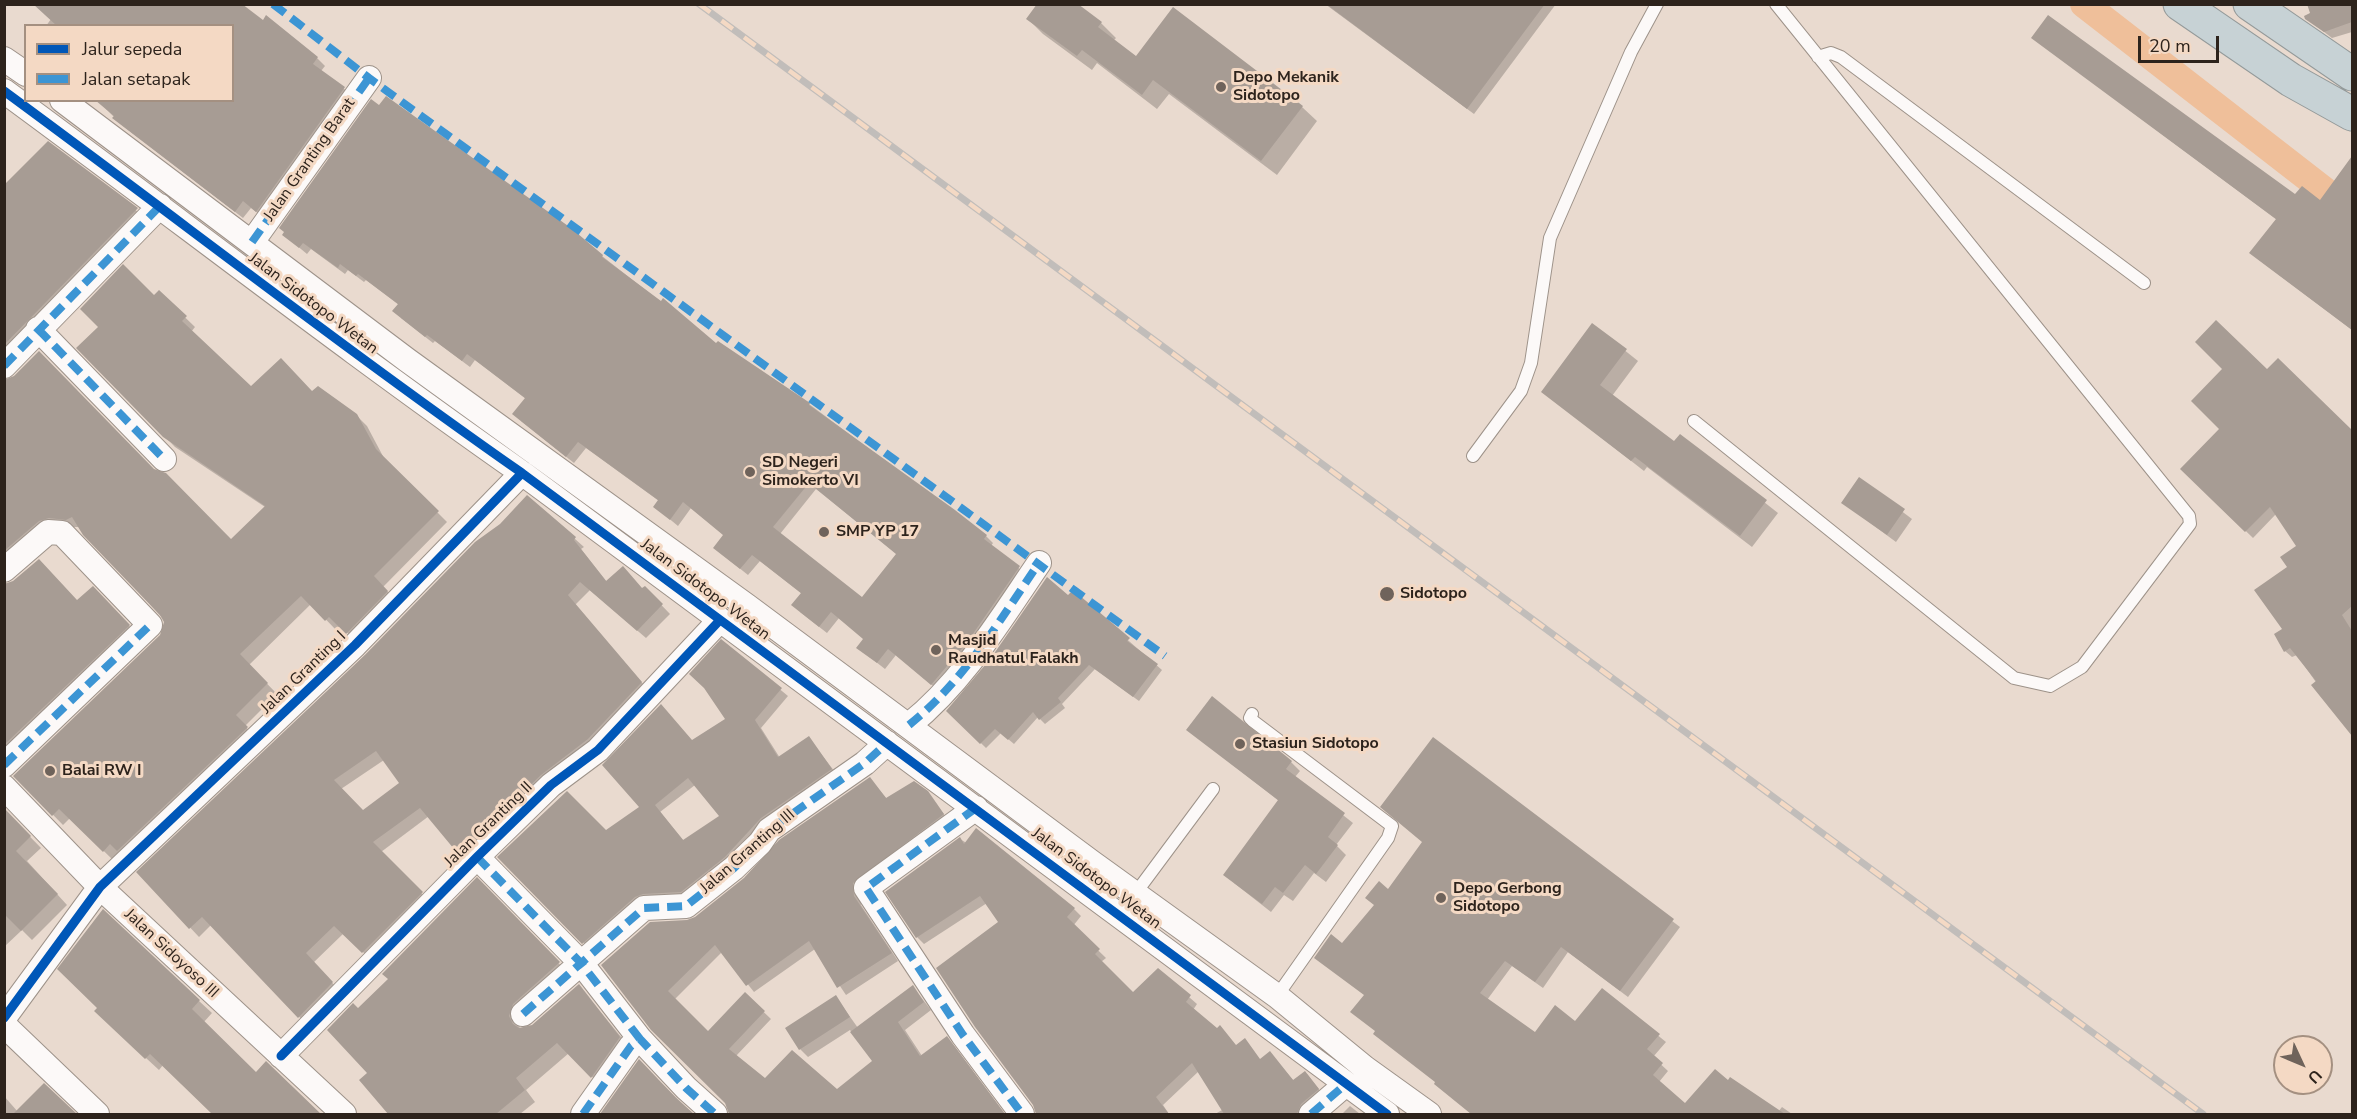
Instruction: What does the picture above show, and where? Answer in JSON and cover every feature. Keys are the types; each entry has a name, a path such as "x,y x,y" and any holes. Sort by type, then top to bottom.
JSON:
{"highway":[{"path":"2180,4 2291,80 2352,114"},
{"path":"2250,4 2352,74"}],"street":[{"path":"4,59 24,73"},
{"name":"Jalan Granting Barat","path":"252,242 369,78"},
{"name":"Jalan Sidotopo Wetan","path":"4,92 160,206 392,382 522,473 1387,1114"},
{"name":"Jalan Sidotopo Wetan","path":"65,102 407,360 1277,996 1365,1068 1429,1114"},
{"path":"4,366 160,206"},
{"path":"38,330 164,459"},
{"path":"392,382 407,360"},
{"name":"Jalan Granting I","path":"4,1018 100,887 355,645 522,473"},
{"path":"4,570 48,532 62,533 150,625 4,765"},
{"path":"909,725 931,708 980,649 1039,563"},
{"name":"Jalan Granting II","path":"281,1056 551,785 598,750 720,620"},
{"name":"Jalan Granting III","path":"523,1014 644,908 686,906 734,868 760,843 769,830 865,763 887,743"},
{"name":"Jalan Sidoyoso III","path":"4,787 100,887 344,1114"},
{"path":"976,808 867,886 963,1035 1022,1114"},
{"path":"477,857 581,963 640,1039 715,1114"},
{"path":"4,1025 98,1114"},
{"path":"583,1114 631,1046 640,1039"},
{"path":"1311,1114 1346,1084"}],"lane":[{"path":"1473,456 1521,392 1531,363 1550,238 1635,42 1657,4"},
{"path":"1695,421 2014,678 2050,686 2082,667 2190,524 2189,516 1776,4"},
{"path":"1818,57 1831,53 1841,57 2145,284"},
{"path":"1252,714 1250,718 1253,721 1392,826 1388,838 1277,996"},
{"path":"1135,894 1213,789"}],"building":[{"path":"33,4 242,4 263,20 266,15 318,57 313,64 345,87 256,212 243,201 235,212 112,118 114,116 97,102 234,102 234,24 55,24"},
{"name":"Depo Mekanik Sidotopo","path":"1037,4 1078,4 1102,22 1098,27 1136,56 1173,7 1303,106 1261,161 1153,80 1142,95 1082,50 1077,56 1026,19"},
{"path":"1326,4 1545,4 1467,109"},
{"path":"2307,4 2352,4 2352,22 2324,32 2305,19 2304,16 2310,13"},
{"path":"2048,15 2295,194 2302,186 2320,200 2352,156 2352,330 2249,253 2276,219 2031,38"},
{"path":"386,96 571,228 603,255 602,257 661,301 663,298 716,343 718,341 810,403 809,405 955,510 987,535 984,539 1020,566 968,641 931,685 888,649 877,663 856,648 863,639 831,612 819,627 791,605 801,593 752,555 740,569 713,548 723,535 683,502 670,520 653,507 658,500 578,442 566,457 512,414 525,398 467,354 462,361 427,335 425,337 392,311 398,304 358,274 356,276 340,264 338,268 303,243 299,248 282,235 284,232 279,228 371,99 379,105","holes":["809,483 896,554 862,597 773,527"]},
{"path":"48,141 138,208 4,345 4,185"},
{"path":"123,264 154,295 159,290 187,316 182,321 251,386 281,358 312,391 318,386 357,414 376,449 439,511 374,576 388,591 346,634 329,617 325,621 301,596 240,654 268,683 236,715 248,727 117,851 110,844 103,852 59,809 52,816 13,776 160,635 164,622 160,615 83,535 72,517 66,520 49,518 39,521 4,551 4,380 14,376 39,351 154,469 166,473 231,539 265,506 163,437 76,348 98,327 80,309"},
{"path":"2216,320 2267,369 2278,358 2352,430 2352,606 2342,615 2352,631 2352,736 2311,685 2316,681 2290,648 2284,652 2274,634 2282,629 2254,590 2287,567 2280,557 2296,546 2270,507 2245,532 2180,469 2219,429 2191,401 2222,369 2195,342"},
{"path":"1592,323 1627,349 1600,385 1674,441 1680,434 1767,500 1740,536 1635,457 1631,461 1541,392"},
{"path":"1859,477 1905,509 1887,535 1841,503"},
{"path":"527,495 576,537 574,540 606,581 623,566 642,588 645,586 663,604 637,631 580,582 568,595 642,682 588,739 541,775 459,855 420,808 373,842 423,892 362,953 334,926 306,953 333,982 298,1018 202,917 189,929 136,872 365,655 475,542 500,524","holes":["376,751 399,783 363,810 334,780"]},
{"path":"39,559 77,600 93,586 130,625 4,745 4,584 13,581"},
{"path":"1047,577 1068,595 1073,590 1130,638 1127,641 1158,664 1133,697 1089,665 1058,698 1061,702 1039,720 1033,712 1008,740 995,729 980,744 946,711 991,658"},
{"path":"721,639 782,688 755,720 778,757 809,736 832,769 761,818 725,857 681,892 643,894 635,897 582,944 497,857 567,791 606,830 639,807 602,765 661,704 692,740 725,719 704,688 689,674","holes":["688,778 719,816 683,840 655,805"]},
{"path":"1212,696 1292,761 1286,769 1345,813 1328,837 1338,845 1316,874 1305,865 1283,893 1275,887 1262,904 1223,875 1278,800 1186,730"},
{"path":"1433,737 1674,919 1620,991 1561,947 1535,982 1505,961 1480,993 1535,1032 1555,1005 1575,1021 1602,988 1660,1034 1647,1049 1663,1063 1653,1075 1685,1103 1715,1069 1728,1080 1730,1077 1785,1114 1471,1114 1434,1084 1435,1082 1373,1034 1375,1031 1350,1012 1364,995 1314,958 1331,934 1342,943 1374,905 1365,898 1379,881 1388,889 1422,842 1380,807"},
{"path":"870,777 886,798 914,781 928,791 944,814 853,883 854,896 892,953 837,988 809,941 746,986 715,945 668,991 708,1031 745,992 765,1011 729,1049 765,1078 792,1050 837,1089 872,1061 850,1032 913,985 924,1002 898,1022 920,1056 947,1036 1005,1114 729,1114 725,1103 651,1030 601,965 650,922 687,920 695,917 744,878 779,840"},
{"path":"4,808 31,836 16,851 58,894 21,931 4,914"},
{"path":"976,828 1075,908 1067,917 1100,949 1095,954 1133,992 1158,968 1191,995 1186,1002 1217,1028 1220,1025 1236,1045 1245,1038 1260,1059 1270,1051 1293,1080 1305,1071 1319,1089 1301,1104 1297,1114 1224,1114 1192,1063 1156,1097 1169,1114 1036,1114 1033,1105 975,1027 936,968 998,922 980,896 916,938 885,892 960,837 964,844"},
{"path":"477,877 560,962 513,1004 509,1016 513,1024 519,1028 532,1025 579,984 620,1037 591,1078 557,1043 516,1078 525,1090 496,1114 388,1114 359,1080 367,1073 327,1030 353,1003 358,1008 388,979 382,974"},
{"path":"103,909 200,1000 192,1009 256,1072 266,1061 321,1114 212,1114 150,1054 145,1059 94,1011 97,1008 57,969"},
{"path":"836,995 850,1017 799,1050 785,1028"},
{"path":"639,1059 676,1098 694,1114 600,1114"},
{"path":"44,1083 77,1114 13,1114"}],"waterway":[{"path":"2084,4 2352,212"}],"railway":[{"path":"699,4 2203,1114"}],"marked path":[{"path":"273,4 369,78 1165,656"},
{"path":"252,242 369,78"},
{"path":"4,366 160,206"},
{"path":"38,329 164,459"},
{"path":"909,725 947,690 964,670 1039,563"},
{"path":"4,765 150,625"},
{"path":"523,1014 644,908 686,906 734,868 760,843 769,830 865,763 887,743"},
{"path":"976,808 866,888 963,1035 1022,1114"},
{"path":"477,857 581,963 640,1039"},
{"path":"583,1114 631,1046 640,1039 686,1088 715,1114"},
{"path":"1311,1114 1346,1084"}],"cycle path":[{"path":"4,91 326,332 522,473 1387,1114"},
{"path":"4,1018 100,887 355,645 522,473"},
{"path":"281,1056 551,785 598,750 720,620"}],"place":[{"name":"Depo Mekanik Sidotopo","path":"1221,87"},
{"name":"SD Negeri Simokerto VI","path":"750,472"},
{"name":"SMP YP 17","path":"824,532"},
{"name":"Sidotopo","path":"1387,594"},
{"name":"Masjid Raudhatul Falakh","path":"936,650"},
{"name":"Stasiun Sidotopo","path":"1240,744"},
{"name":"Balai RW I","path":"50,771"},
{"name":"Depo Gerbong Sidotopo","path":"1441,898"}]}
